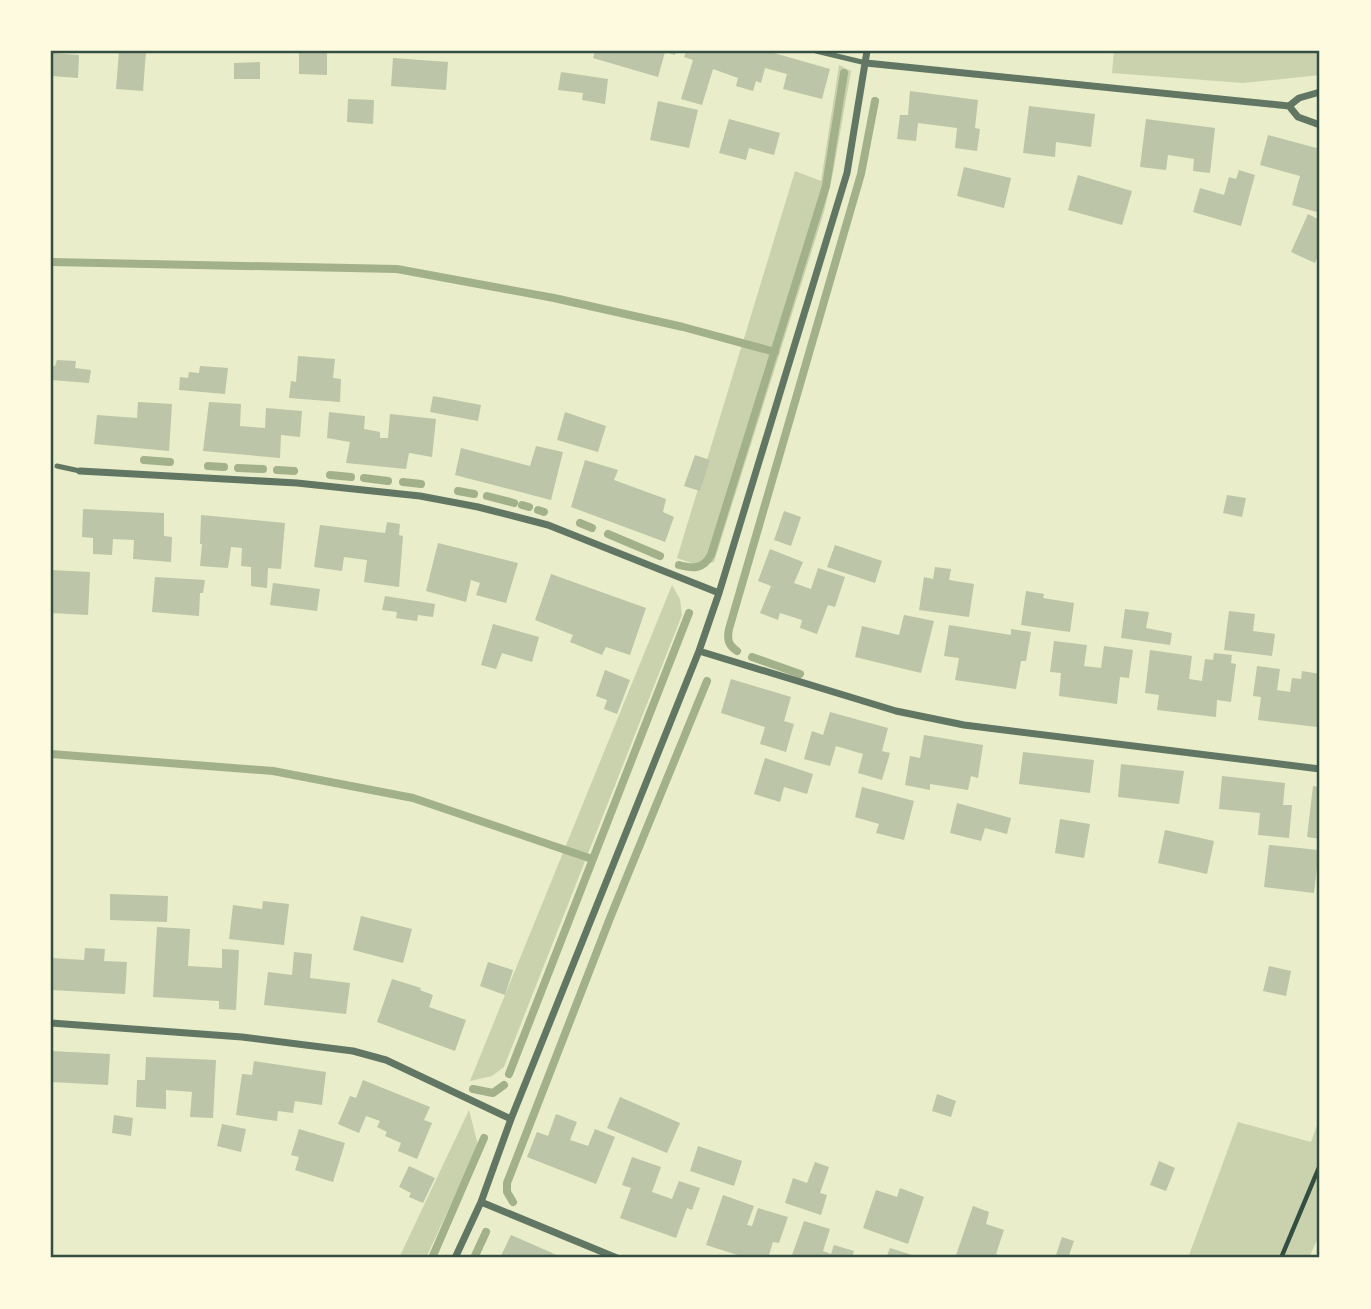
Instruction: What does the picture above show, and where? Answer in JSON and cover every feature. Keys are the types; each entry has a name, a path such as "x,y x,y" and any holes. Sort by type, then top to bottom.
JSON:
{"street":[{"path":"455,1258 481,1202 511,1119 699,650 719,593 847,173 867,51"},
{"path":"866,64 1289,106 1299,98 1320,92"},
{"path":"1289,106 1298,117 1320,125"},
{"path":"80,471 297,483 431,498 548,525 719,593"},
{"path":"699,650 896,711 964,725 1320,769"},
{"path":"51,1023 242,1037 353,1051 387,1060 511,1119"},
{"path":"481,1202 617,1258"}],"lane":[{"path":"816,51 866,64"},
{"path":"57,466 80,471"}],"path":[{"path":"1281,1258 1320,1165"}],"green space":[{"path":"1114,51 1320,51 1320,75 1243,83 1112,73"},
{"path":"839,65 851,71 824,212 714,562 697,565 677,558 795,171 821,181"},
{"path":"672,585 680,599 682,615 504,1067 492,1076 470,1081"},
{"path":"469,1110 478,1145 426,1258 399,1258"},
{"path":"1320,1117 1320,1233 1309,1258 1188,1258 1238,1122 1311,1142"}],"building":[{"path":"119,51 146,51 143,91 116,89"},
{"path":"299,51 327,51 327,75 299,74"},
{"path":"595,51 676,51 675,55 665,52 658,77 593,58"},
{"path":"686,51 767,51 830,69 822,99 783,89 787,74 765,68 761,83 756,81 753,91 736,86 738,78 713,69 702,105 681,99 693,60 684,57"},
{"path":"51,53 79,55 78,78 51,76"},
{"path":"393,58 448,62 446,90 391,86"},
{"path":"260,62 260,79 234,79 234,63"},
{"path":"561,72 608,79 605,104 582,100 583,93 558,90"},
{"path":"910,91 978,100 975,128 980,129 977,151 955,148 957,128 918,123 916,141 897,139 900,115 908,115"},
{"path":"348,99 374,100 373,124 347,122"},
{"path":"658,101 698,110 689,148 650,140"},
{"path":"1029,106 1095,114 1091,147 1056,142 1055,157 1023,153"},
{"path":"729,119 780,133 774,155 749,148 746,160 719,153"},
{"path":"1146,119 1215,128 1210,173 1193,171 1194,159 1168,155 1166,170 1140,167"},
{"path":"1268,135 1320,149 1320,213 1292,205 1300,176 1260,165"},
{"path":"964,167 1011,178 1004,208 957,196"},
{"path":"1239,170 1255,175 1241,226 1193,212 1200,188 1224,195 1229,177 1236,179"},
{"path":"1078,175 1132,191 1122,225 1068,210"},
{"path":"1308,214 1320,220 1320,251 1315,263 1291,252"},
{"path":"298,356 335,359 333,378 341,379 340,402 289,398 291,381 296,382"},
{"path":"57,360 76,361 75,368 91,370 89,383 51,380 51,366 55,366"},
{"path":"200,366 228,368 225,394 179,390 180,377 188,378 189,372 199,373"},
{"path":"433,396 481,405 478,421 430,412"},
{"path":"138,402 172,404 169,451 94,444 97,415 137,418"},
{"path":"209,402 241,404 240,426 265,428 266,408 302,411 300,437 281,435 280,458 203,451"},
{"path":"329,412 365,416 364,429 380,432 380,438 388,438 390,414 436,419 432,457 409,453 406,469 346,463 350,442 327,438"},
{"path":"565,412 606,426 598,452 557,440"},
{"path":"536,446 563,452 551,500 455,475 461,448 530,466"},
{"path":"695,455 710,460 700,491 684,486"},
{"path":"585,460 618,470 614,480 666,499 663,512 674,517 665,542 571,507"},
{"path":"1227,495 1246,498 1242,517 1223,513"},
{"path":"83,509 164,513 164,536 172,537 171,562 133,559 134,540 113,539 112,555 93,554 93,538 82,537"},
{"path":"784,511 801,517 791,546 774,540"},
{"path":"201,515 285,523 281,569 268,568 267,588 251,586 251,567 241,566 242,548 231,547 228,568 200,566"},
{"path":"387,522 400,524 399,535 403,536 399,587 364,582 367,560 344,557 342,571 314,567 320,525 385,533"},
{"path":"438,543 518,563 506,603 476,595 480,583 471,580 466,602 426,591"},
{"path":"835,545 882,561 875,583 827,567"},
{"path":"770,549 803,562 794,583 811,589 818,568 845,577 835,607 828,605 817,634 800,628 802,620 780,613 778,620 760,613 771,586 758,581"},
{"path":"935,567 951,569 949,580 974,584 969,617 919,610 924,577 933,579"},
{"path":"51,570 90,572 88,615 51,613"},
{"path":"551,574 646,608 630,655 606,647 602,655 570,642 573,635 535,620"},
{"path":"155,577 205,580 203,593 200,593 199,616 152,612"},
{"path":"273,583 320,589 317,611 270,605"},
{"path":"1026,591 1044,594 1043,598 1074,603 1070,632 1021,625"},
{"path":"385,596 435,604 433,617 418,615 417,621 396,618 397,612 382,610"},
{"path":"1125,609 1149,612 1146,628 1172,633 1170,645 1121,638"},
{"path":"1229,611 1255,614 1253,631 1275,634 1272,656 1224,650"},
{"path":"904,615 934,621 921,673 855,657 862,626 899,635"},
{"path":"493,624 539,637 532,662 502,653 496,669 481,665"},
{"path":"949,625 1011,635 1011,629 1031,632 1026,661 1021,661 1016,689 955,680 959,658 944,656"},
{"path":"1054,641 1087,645 1084,666 1101,668 1104,646 1133,650 1129,678 1120,677 1117,704 1059,696 1061,673 1050,672"},
{"path":"1150,650 1192,656 1189,679 1202,681 1205,659 1213,660 1214,653 1232,655 1231,663 1236,664 1231,702 1217,700 1216,717 1157,710 1159,695 1145,693"},
{"path":"1257,666 1280,669 1277,690 1290,692 1292,678 1301,679 1302,671 1320,674 1317,727 1258,720 1261,697 1253,696"},
{"path":"605,670 630,680 617,714 604,709 607,700 596,696"},
{"path":"731,679 791,697 784,721 794,724 786,752 760,744 765,727 721,713"},
{"path":"830,712 888,728 882,751 890,753 882,780 858,773 863,754 836,746 830,766 804,759 812,731 823,735"},
{"path":"924,735 983,745 978,778 971,776 968,790 930,784 930,790 905,785 910,756 920,758"},
{"path":"1023,752 1094,760 1090,793 1019,784"},
{"path":"765,758 813,774 807,794 784,787 780,802 754,794"},
{"path":"1121,764 1184,771 1179,804 1118,797"},
{"path":"1222,776 1285,783 1283,805 1292,805 1289,838 1258,835 1260,813 1219,809"},
{"path":"1313,786 1320,787 1320,839 1307,837"},
{"path":"862,787 914,801 904,840 876,833 879,824 855,817"},
{"path":"957,803 1011,818 1007,834 985,828 981,841 950,833"},
{"path":"1060,819 1090,824 1084,858 1055,853"},
{"path":"1165,830 1214,841 1207,874 1158,863"},
{"path":"1269,845 1319,850 1314,893 1264,887"},
{"path":"110,894 168,896 167,922 110,920"},
{"path":"263,901 289,904 284,945 229,939 233,905 262,909"},
{"path":"361,916 412,929 403,963 353,950"},
{"path":"157,927 190,929 188,966 222,968 222,949 239,950 236,1010 219,1009 219,1001 153,997"},
{"path":"85,948 105,949 104,961 127,962 125,994 51,990 51,958 84,960"},
{"path":"294,952 312,954 310,978 350,983 346,1014 264,1005 268,972 292,975"},
{"path":"488,962 513,970 505,995 480,986"},
{"path":"1269,966 1291,971 1286,996 1263,991"},
{"path":"392,979 421,988 420,990 433,995 429,1007 466,1020 455,1051 377,1022"},
{"path":"51,1051 110,1054 108,1085 51,1082"},
{"path":"146,1057 216,1060 213,1118 190,1117 192,1092 166,1090 166,1109 136,1107 137,1080 145,1080"},
{"path":"254,1061 326,1072 322,1105 295,1101 293,1113 278,1111 277,1121 236,1115 242,1074 252,1075"},
{"path":"363,1080 430,1107 424,1120 432,1123 417,1159 398,1151 401,1143 385,1136 387,1132 377,1127 380,1121 366,1116 359,1133 338,1124 350,1096 356,1098"},
{"path":"937,1094 956,1101 951,1117 932,1111"},
{"path":"620,1097 680,1123 667,1153 607,1128"},
{"path":"556,1114 577,1122 570,1140 588,1146 595,1129 615,1137 596,1184 527,1157 537,1132 548,1136"},
{"path":"114,1115 133,1118 131,1136 112,1133"},
{"path":"222,1124 246,1129 241,1152 217,1146"},
{"path":"299,1129 345,1143 333,1182 295,1170 299,1157 291,1155"},
{"path":"698,1146 742,1161 734,1186 690,1171"},
{"path":"632,1157 661,1167 652,1192 672,1199 679,1181 700,1188 692,1210 687,1208 676,1238 620,1218 631,1188 622,1185"},
{"path":"1159,1161 1175,1168 1166,1191 1150,1185"},
{"path":"815,1162 829,1167 820,1193 827,1195 821,1215 785,1203 793,1178 807,1183"},
{"path":"409,1166 435,1178 423,1203 409,1197 411,1193 399,1187"},
{"path":"900,1188 924,1197 908,1244 863,1228 876,1190 897,1197"},
{"path":"723,1195 754,1206 747,1225 752,1226 758,1208 788,1217 779,1243 773,1242 768,1258 747,1258 706,1245"},
{"path":"973,1206 989,1212 986,1224 1004,1230 996,1254 1006,1258 955,1258"},
{"path":"804,1221 830,1229 823,1251 831,1254 834,1245 854,1251 852,1258 791,1258"},
{"path":"511,1235 550,1252 563,1258 500,1258"},
{"path":"1062,1237 1074,1241 1068,1258 1055,1258"},
{"path":"890,1248 912,1255 911,1258 886,1258"}],"waterway":[{"path":"679,565 698,567 711,555 826,186 844,73"},
{"path":"737,651 729,642 729,629 861,174 875,101"},
{"path":"51,262 397,269 554,298 683,327 775,352"},
{"path":"144,460 170,462"},
{"path":"208,466 224,467"},
{"path":"238,468 263,469"},
{"path":"277,470 294,471"},
{"path":"330,475 351,477"},
{"path":"364,478 388,481"},
{"path":"403,482 421,484"},
{"path":"458,491 474,494"},
{"path":"487,496 514,503"},
{"path":"522,505 529,507"},
{"path":"538,510 544,512"},
{"path":"580,523 592,528"},
{"path":"608,534 660,556"},
{"path":"509,1074 689,613"},
{"path":"752,657 800,674"},
{"path":"513,1202 507,1192 507,1183 610,918 707,681"},
{"path":"51,754 273,771 413,798 592,859"},
{"path":"473,1089 493,1093 504,1085"},
{"path":"432,1258 484,1138"},
{"path":"474,1258 486,1232"}]}
